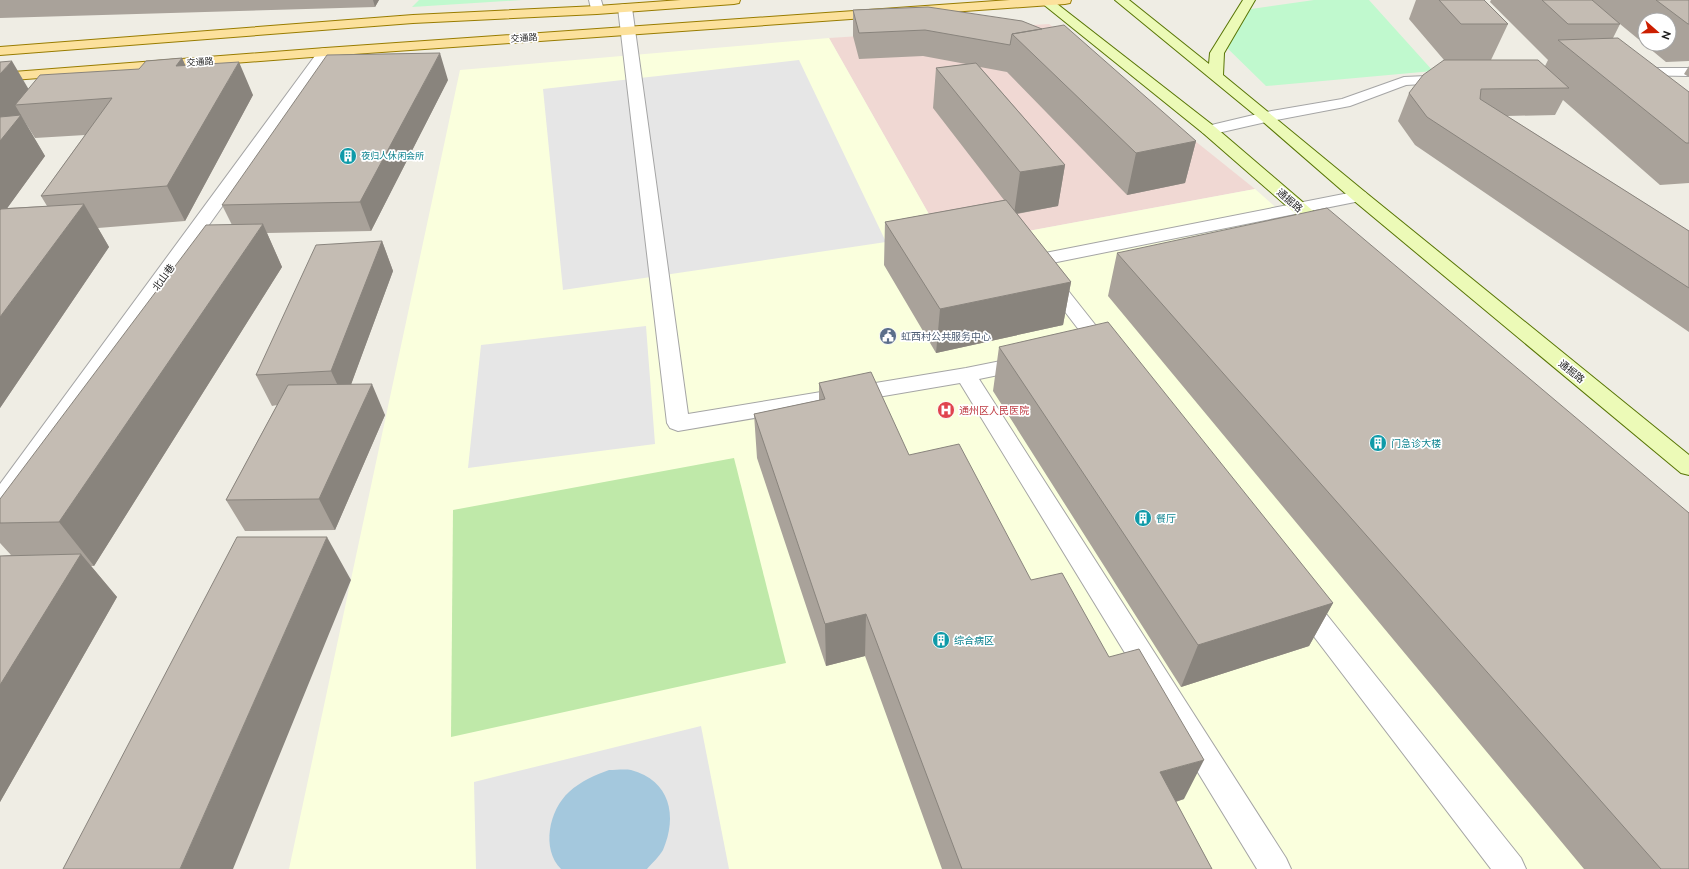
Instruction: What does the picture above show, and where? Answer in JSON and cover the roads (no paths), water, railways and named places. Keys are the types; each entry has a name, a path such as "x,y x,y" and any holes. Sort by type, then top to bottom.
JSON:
{"main road":[{"path":"0,51 596,5 625,8 734,0"},
{"name":"通掘路","path":"1121,0 1266,117 1359,196 1689,467"},
{"path":"1216,76 1217,53 1249,0"},
{"name":"通掘路","path":"1052,1 1121,60 1209,130 1341,245"},
{"name":"交通路","path":"0,77 325,52 1052,1"},
{"path":"901,12 969,19"},
{"path":"1086,50 1121,60"}],"street":[{"path":"625,8 678,423 966,376 1042,360"},
{"name":"北山巷","path":"0,501 325,52"},
{"path":"1618,73 1689,72"},
{"path":"1209,130 1266,117 1345,104 1404,81 1468,78"},
{"path":"1118,366 1035,261 1359,196"},
{"path":"1188,231 1204,247"},
{"path":"1080,352 1103,348"},
{"path":"966,376 1276,869"},
{"path":"1290,586 1510,869"}],"water":[{"path":"609,770 631,770 644,775 655,782 662,791 670,812 668,837 663,850 647,869 561,869 555,861 549,841 552,819 556,809 569,792 578,785"}],"place":[{"name":"夜归人休闲会所","path":"348,156"},
{"name":"虹西村公共服务中心","path":"888,336"},
{"name":"通州区人民医院","path":"946,410"},
{"name":"门急诊大楼","path":"1378,443"},
{"name":"餐厅","path":"1143,518"},
{"name":"综合病区","path":"941,640"}]}
